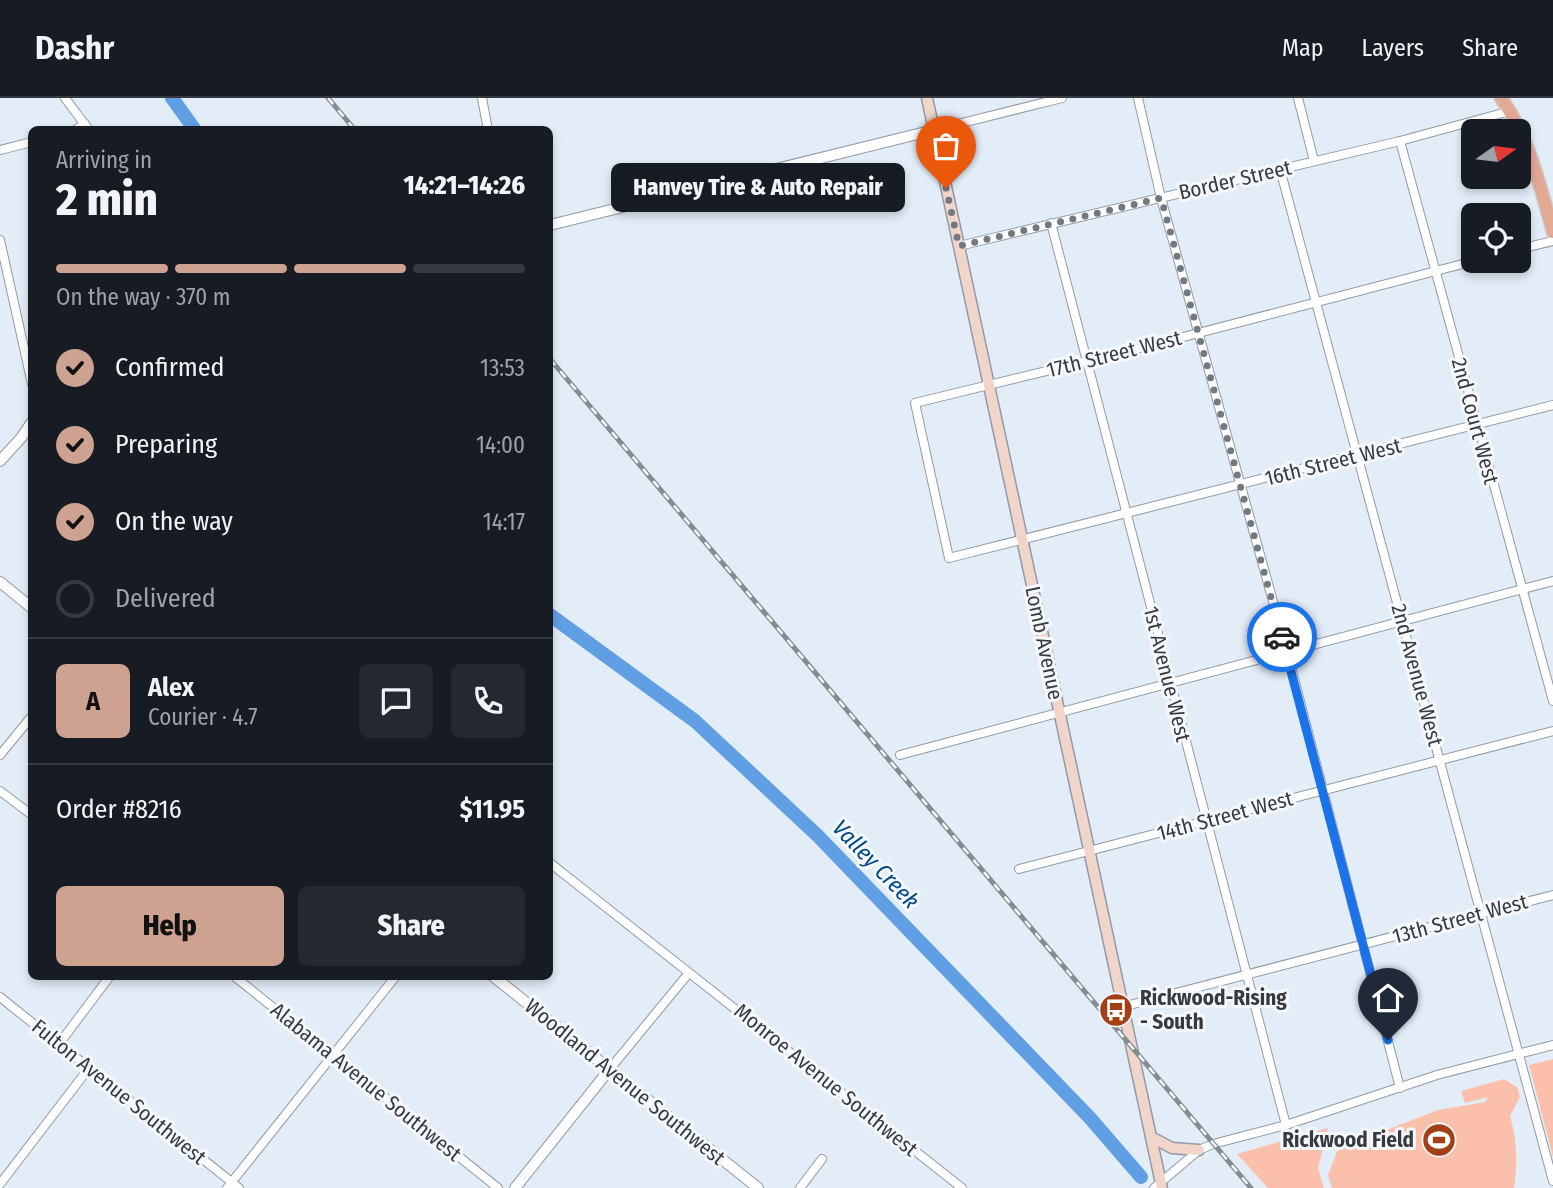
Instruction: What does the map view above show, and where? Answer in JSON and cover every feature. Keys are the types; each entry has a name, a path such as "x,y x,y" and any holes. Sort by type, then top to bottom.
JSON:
{"main road":[{"name":"Lomb Avenue","path":"927,98 1151,1137 1159,1185"},
{"path":"1501,98 1510,111 1535,167 1553,232"},
{"path":"1151,1137 1172,1148 1199,1150"}],"street":[{"path":"65,98 86,126"},
{"path":"482,98 487,126"},
{"path":"553,224 1062,98"},
{"path":"1138,98 1161,198 1323,790 1400,1088"},
{"path":"1298,98 1314,161"},
{"name":"Border Street","path":"959,246 1400,141 1510,111"},
{"name":"2nd Court West","path":"1400,141 1553,701"},
{"path":"0,150 28,143"},
{"name":"2nd Avenue West","path":"1280,169 1553,1181"},
{"name":"1st Avenue West","path":"1051,223 1085,362 1286,1125"},
{"path":"0,240 28,366"},
{"path":"1531,246 1553,241"},
{"name":"17th Street West","path":"949,558 915,403 1461,265"},
{"name":"16th Street West","path":"949,558 1553,405"},
{"path":"0,460 28,430"},
{"path":"0,582 28,605"},
{"path":"900,755 1553,582"},
{"path":"0,755 28,721"},
{"name":"14th Street West","path":"1019,869 1439,759 1553,732"},
{"path":"0,791 28,812"},
{"name":"Monroe Avenue Southwest","path":"553,865 962,1188"},
{"name":"13th Street West","path":"1122,1007 1553,895"},
{"path":"514,1188 688,974"},
{"path":"58,1044 107,980"},
{"name":"Alabama Avenue Southwest","path":"239,980 498,1188"},
{"path":"232,1186 393,980"},
{"name":"Woodland Avenue Southwest","path":"498,980 758,1188"},
{"name":"Fulton Avenue Southwest","path":"0,997 232,1186"},
{"path":"1159,1185 1199,1150 1400,1088 1553,1045"},
{"path":"0,1184 89,1068"},
{"path":"800,1188 822,1159"}],"shaded area":[{"path":"1553,1059 1553,1157 1529,1065"},
{"name":"Rickwood Field","path":"1504,1079 1517,1087 1520,1097 1510,1116 1516,1152 1514,1188 1332,1188 1328,1175 1338,1149 1438,1110 1485,1102 1488,1097 1465,1103 1461,1091"},
{"path":"1328,1128 1318,1168 1324,1188 1268,1188 1237,1154"}],"waterway":[{"name":"Valley Creek","path":"172,98 192,126"},
{"name":"Valley Creek","path":"553,617 695,721 818,836 1090,1118 1141,1177"}],"railway":[{"path":"328,98 352,126"},
{"path":"553,363 1251,1188"}],"way so far":[{"path":"946,188 959,246 1161,198 1282,637"}],"place":[{"name":"Hanvey Tire & Auto Repair","path":"946,188"},
{"name":"Rickwood-Rising - South","path":"1116,1010"},
{"name":"Rickwood Field","path":"1439,1140"}],"route":[{"path":"1282,637 1388,1040"}]}
